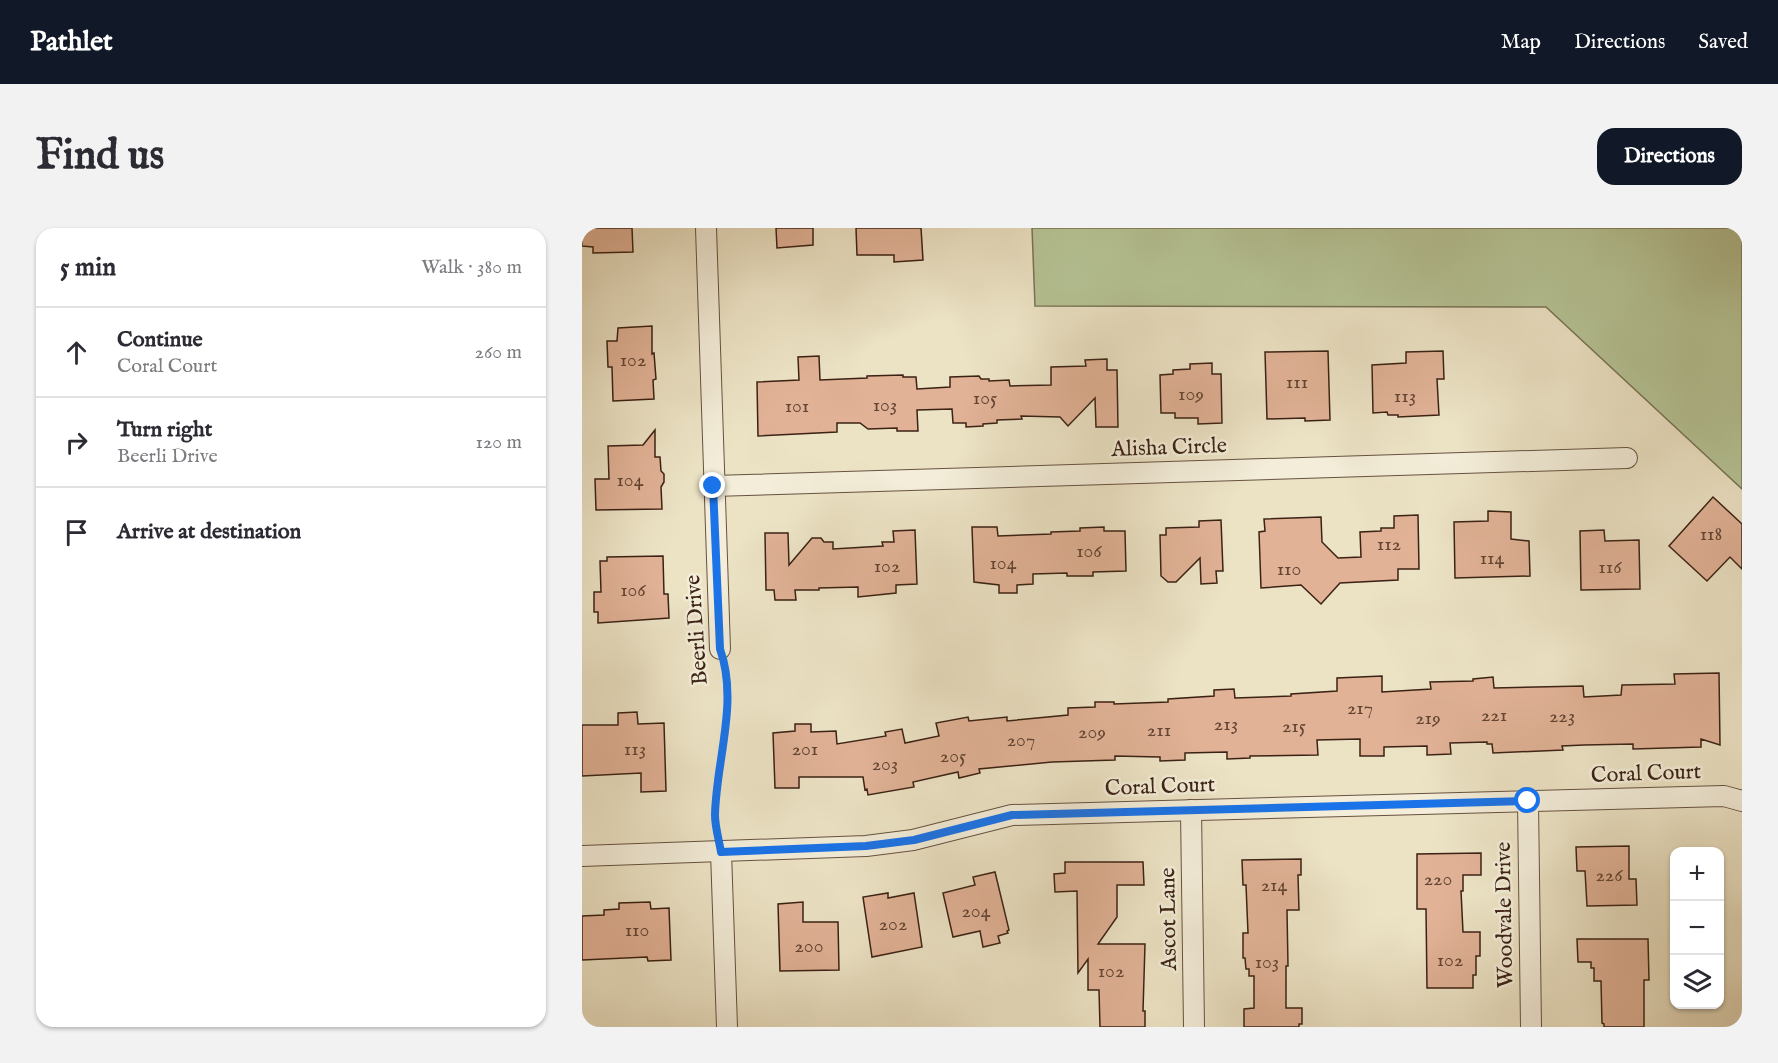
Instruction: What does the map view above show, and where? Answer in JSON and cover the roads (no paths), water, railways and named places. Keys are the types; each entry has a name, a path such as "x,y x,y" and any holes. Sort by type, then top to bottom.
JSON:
{"street":[{"name":"Beerli Drive","path":"706,228 720,649"},
{"name":"Alisha Circle","path":"713,486 1627,458"},
{"name":"Coral Court","path":"582,856 866,846 914,840 1012,815 1724,796 1742,801"},
{"name":"Woodvale Drive","path":"1528,801 1531,1027"},
{"name":"Ascot Lane","path":"1191,810 1194,1027"},
{"path":"721,852 727,1027"}]}
